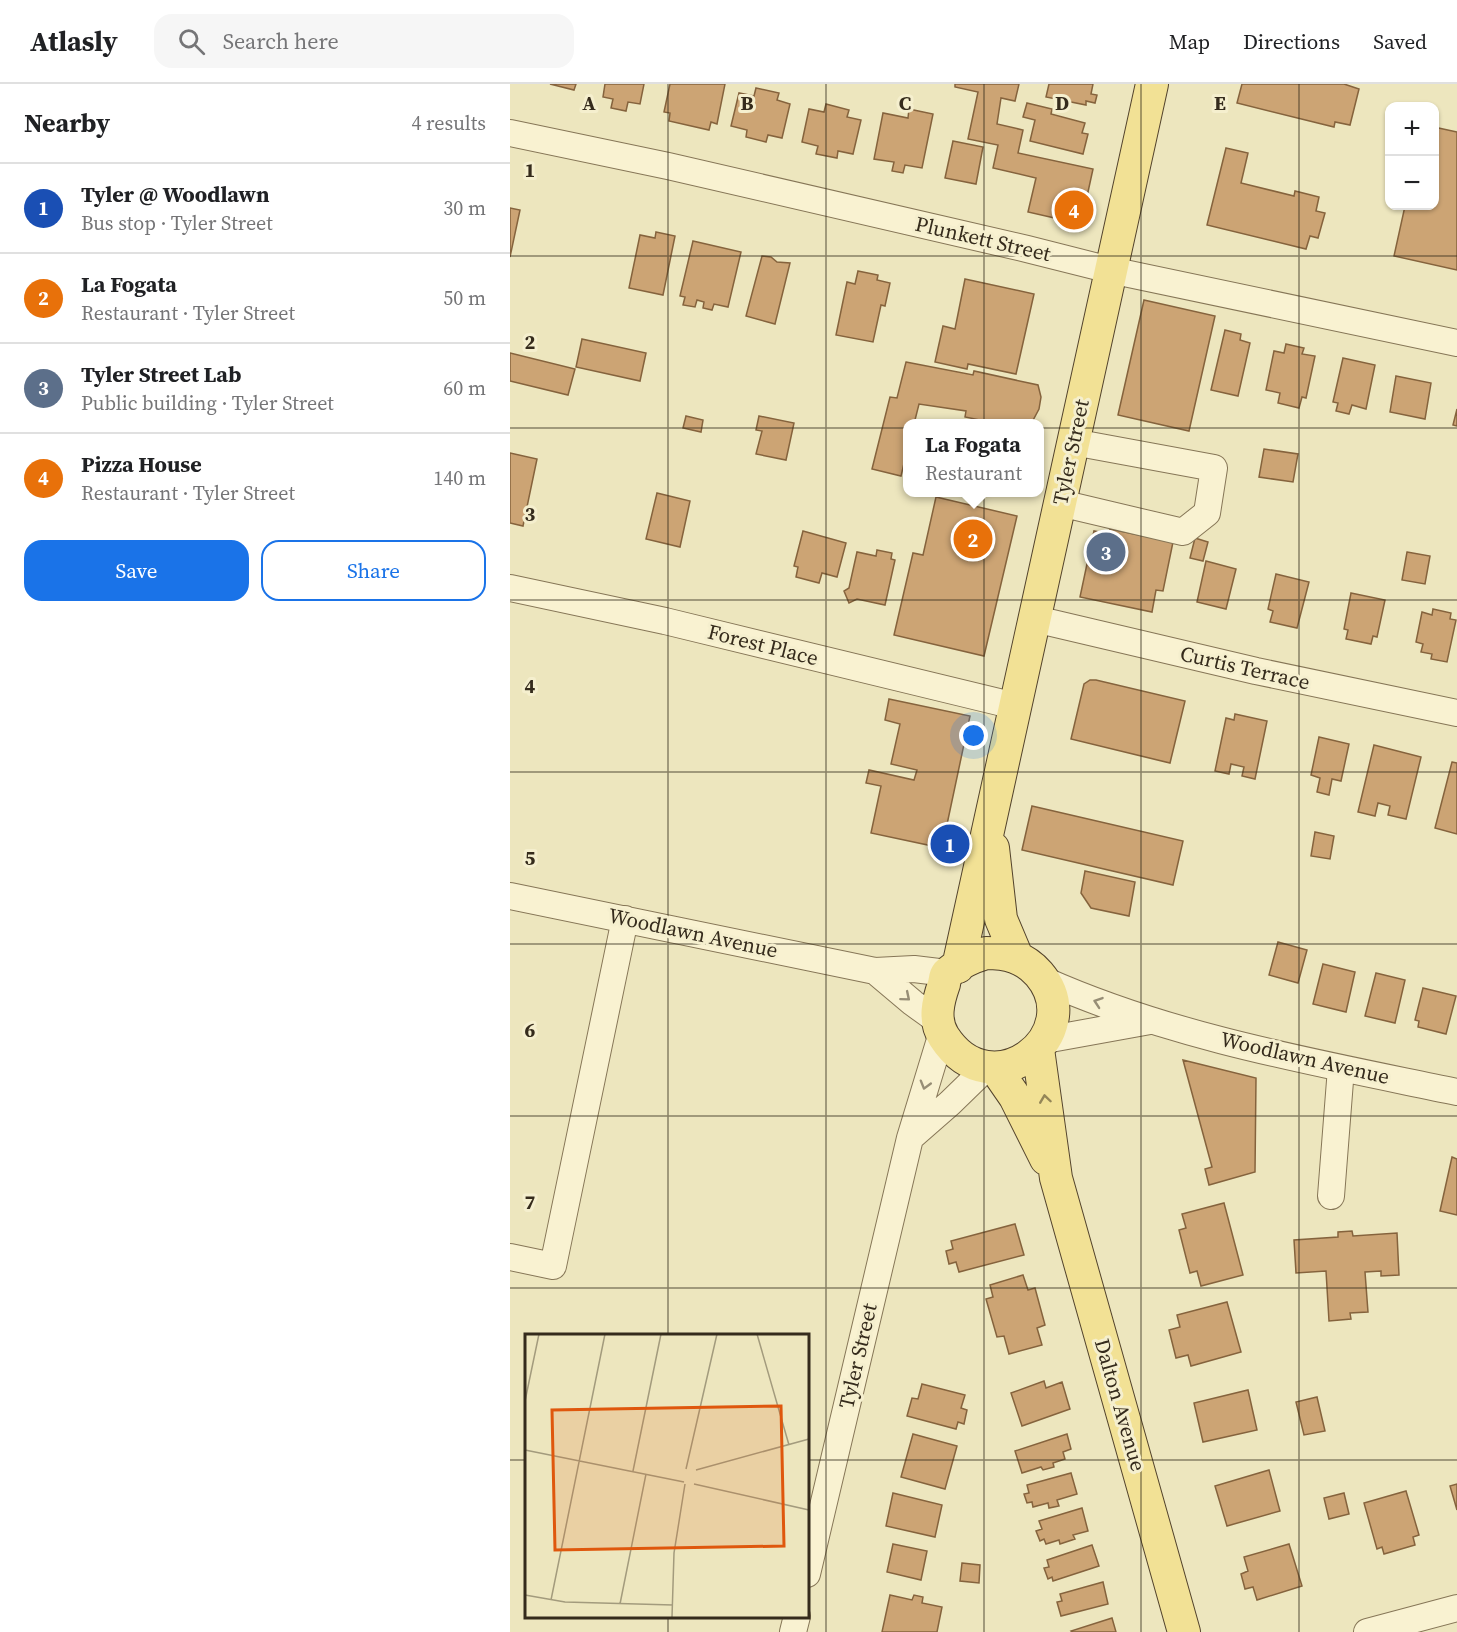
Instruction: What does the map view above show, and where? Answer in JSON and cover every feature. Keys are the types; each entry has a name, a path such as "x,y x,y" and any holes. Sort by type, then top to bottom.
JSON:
{"main road":[{"name":"Tyler Street","path":"952,970 1035,619 1152,84"},
{"name":"Tyler Street","path":"989,820 1001,919 1017,957"},
{"path":"986,953 1001,953 1017,957 1032,966 1044,980 1050,994 1052,1010 1050,1025 1041,1044 1025,1059 1011,1066 991,1068 968,1062 953,1050 940,1027 938,1001 952,970 970,958 986,953"},
{"name":"Dalton Avenue","path":"1041,1044 1056,1178 1184,1632"},
{"name":"Dalton Avenue","path":"991,1068 1015,1097 1056,1178"}],"street":[{"name":"Plunkett Street","path":"510,133 668,166 1110,270 1457,343"},
{"path":"1060,503 1183,532 1207,513 1214,468 1073,442"},
{"name":"Forest Place","path":"510,588 665,621 1015,706"},
{"name":"Curtis Terrace","path":"1035,619 1256,671 1457,712"},
{"name":"Woodlawn Avenue","path":"510,896 875,971 952,970"},
{"path":"510,1257 553,1266 625,919"},
{"name":"Woodlawn Avenue","path":"875,971 940,1027"},
{"name":"Woodlawn Avenue","path":"1044,980 1073,993 1153,1021 1277,1055 1457,1092"},
{"name":"Woodlawn Avenue","path":"1041,1044 1153,1021"},
{"name":"Tyler Street","path":"808,1570 910,1138 940,1027"},
{"path":"910,1138 991,1068"},
{"path":"1331,1196 1341,1068"},
{"path":"1367,1632 1457,1608"},
{"path":"793,1632 797,1617"}],"building":[{"path":"550,84 576,84 574,90"},
{"path":"605,84 644,84 640,104 628,102 626,111 611,108 613,99 603,97"},
{"path":"670,84 725,84 717,124 711,122 709,130 669,121 670,113 664,112"},
{"path":"955,84 1019,84 1015,101 1001,98 997,124 1023,130 1018,153 1093,169 1081,224 1028,212 1036,178 993,168 998,145 968,139 978,92 955,87"},
{"path":"1049,84 1093,84 1091,94 1097,95 1095,103 1086,101 1086,105 1046,97"},
{"path":"1242,84 1344,84 1359,89 1350,125 1335,122 1334,127 1237,103"},
{"path":"756,88 779,93 777,100 790,104 782,138 768,135 766,142 746,137 747,130 731,126 739,93 754,96"},
{"path":"1027,103 1052,109 1051,114 1085,123 1082,133 1088,134 1083,154 1030,141 1035,120 1023,117"},
{"path":"826,104 849,110 847,117 861,120 853,154 838,151 837,158 816,154 818,146 802,142 809,109 824,112"},
{"path":"909,109 933,114 922,168 905,165 903,173 892,171 894,162 874,159 883,113 908,118"},
{"path":"1439,128 1457,132 1457,270 1394,256 1404,210 1439,210"},
{"path":"953,141 983,147 976,184 945,178"},
{"path":"1226,148 1248,153 1241,183 1294,196 1295,191 1319,197 1316,211 1325,213 1318,238 1310,236 1306,249 1207,225"},
{"path":"510,208 520,210 510,257"},
{"path":"656,232 675,236 663,295 629,288 640,235 655,238"},
{"path":"693,241 741,252 728,307 714,304 712,310 703,308 704,302 697,300 695,307 683,305 685,297 680,296"},
{"path":"762,256 771,257 777,262 790,263 775,324 746,316"},
{"path":"858,271 878,275 877,280 890,283 885,306 881,305 873,342 836,335 847,282 855,284"},
{"path":"965,279 1034,294 1016,374 968,364 967,369 935,362 943,326 955,329"},
{"path":"1144,300 1215,316 1189,431 1118,415"},
{"path":"1225,330 1241,334 1240,340 1250,343 1238,396 1211,390"},
{"path":"582,339 646,353 640,381 576,367"},
{"path":"1286,344 1304,348 1302,354 1315,356 1306,398 1302,397 1299,408 1278,403 1280,393 1266,390 1274,351 1284,353"},
{"path":"510,353 575,369 568,395 510,381"},
{"path":"1343,358 1375,365 1366,409 1352,405 1349,414 1336,411 1338,403 1333,402"},
{"path":"906,362 973,375 974,371 1038,385 1041,397 1039,409 1034,419 975,419 965,417 966,411 919,404 915,419 903,419 901,476 872,469 890,397 897,398"},
{"path":"1396,376 1431,383 1425,419 1390,412"},
{"path":"1457,409 1457,426 1453,425"},
{"path":"686,416 703,420 701,432 683,428"},
{"path":"759,416 794,423 786,460 756,454 762,431 756,430"},
{"path":"1264,449 1298,454 1293,482 1259,477"},
{"path":"510,453 537,459 523,526 510,523"},
{"path":"657,493 690,501 680,547 646,539"},
{"path":"936,497 1017,516 984,656 894,635 913,553 923,555"},
{"path":"1110,529 1173,542 1163,591 1156,590 1152,612 1080,597 1094,531 1109,534"},
{"path":"803,531 846,543 837,577 822,573 819,583 796,577 798,567 794,566"},
{"path":"1195,538 1208,542 1203,561 1190,558"},
{"path":"877,550 892,553 891,559 895,560 885,605 857,599 849,603 844,591 849,588 857,552 876,556"},
{"path":"1407,552 1430,556 1425,584 1402,580"},
{"path":"1206,561 1236,569 1226,609 1197,602"},
{"path":"1276,574 1309,582 1297,628 1270,622 1273,611 1268,609"},
{"path":"1351,593 1385,600 1377,637 1373,636 1371,644 1346,639 1348,630 1344,629"},
{"path":"1433,609 1451,613 1450,619 1456,620 1447,662 1431,659 1432,654 1421,652 1423,644 1416,642 1422,612 1432,615"},
{"path":"1090,680 1185,701 1170,763 1071,739 1084,684"},
{"path":"889,699 970,716 942,848 871,833 881,786 866,783 869,770 914,780 917,770 891,764 900,724 885,720"},
{"path":"1235,714 1267,721 1255,779 1242,776 1244,767 1231,764 1229,774 1215,771 1226,718 1234,720"},
{"path":"1319,737 1349,744 1341,781 1332,779 1329,795 1317,792 1320,778 1311,775"},
{"path":"1374,745 1421,757 1406,819 1388,815 1390,806 1378,803 1375,816 1358,812"},
{"path":"1452,762 1457,763 1457,834 1435,828"},
{"path":"1032,806 1183,841 1173,885 1022,850"},
{"path":"1315,832 1334,836 1330,859 1311,856"},
{"path":"1085,871 1135,882 1129,916 1091,908 1081,893"},
{"path":"1278,942 1307,950 1298,983 1269,975"},
{"path":"1323,964 1355,972 1346,1012 1313,1004"},
{"path":"1376,973 1405,980 1395,1023 1365,1016"},
{"path":"1423,988 1456,996 1446,1034 1418,1027 1419,1021 1415,1020"},
{"path":"1183,1060 1256,1078 1255,1172 1209,1185 1205,1169 1212,1167"},
{"path":"1452,1157 1457,1159 1457,1215 1440,1211"},
{"path":"1224,1203 1243,1275 1201,1286 1197,1271 1190,1273 1179,1230 1186,1228 1182,1214"},
{"path":"1015,1224 1024,1255 959,1272 956,1262 949,1264 946,1251 953,1249 951,1241"},
{"path":"1352,1231 1353,1236 1397,1233 1399,1275 1381,1276 1381,1271 1365,1272 1368,1312 1350,1313 1351,1319 1329,1321 1326,1271 1296,1273 1294,1240 1338,1237 1338,1232"},
{"path":"1023,1275 1028,1290 1035,1288 1045,1325 1037,1328 1042,1345 1009,1354 1004,1336 997,1337 986,1299 993,1297 990,1285"},
{"path":"1227,1302 1241,1352 1191,1366 1188,1355 1176,1358 1169,1330 1180,1327 1177,1315"},
{"path":"1044,1381 1046,1388 1062,1382 1070,1409 1022,1426 1011,1393"},
{"path":"922,1384 965,1395 961,1408 967,1410 964,1424 958,1422 956,1429 907,1416 912,1398 918,1399"},
{"path":"1248,1390 1257,1430 1203,1442 1194,1403"},
{"path":"1317,1397 1325,1431 1304,1435 1296,1402"},
{"path":"913,1434 957,1446 945,1489 901,1477"},
{"path":"1067,1434 1071,1449 1063,1452 1065,1459 1053,1463 1054,1467 1043,1470 1041,1467 1022,1473 1015,1451"},
{"path":"1269,1470 1280,1511 1227,1526 1215,1486"},
{"path":"1071,1473 1077,1494 1057,1500 1059,1506 1049,1508 1048,1503 1033,1507 1032,1502 1027,1503 1024,1494 1029,1493 1027,1485"},
{"path":"1457,1484 1457,1510 1450,1486"},
{"path":"1406,1491 1419,1535 1413,1537 1415,1545 1384,1554 1382,1547 1377,1549 1364,1503"},
{"path":"893,1493 942,1505 935,1537 886,1526"},
{"path":"1344,1493 1349,1514 1329,1519 1324,1498"},
{"path":"1082,1508 1088,1531 1073,1535 1075,1539 1060,1544 1059,1540 1046,1544 1044,1539 1040,1541 1036,1531 1042,1529 1039,1521"},
{"path":"893,1544 927,1551 921,1580 887,1572"},
{"path":"1289,1544 1302,1586 1257,1600 1253,1587 1245,1589 1241,1574 1248,1571 1244,1557"},
{"path":"1092,1545 1099,1566 1053,1581 1052,1577 1048,1579 1044,1568 1049,1567 1047,1560"},
{"path":"962,1563 980,1565 979,1583 960,1581"},
{"path":"1103,1582 1108,1604 1061,1616 1057,1602 1062,1601 1060,1594"},
{"path":"890,1595 912,1600 914,1595 923,1597 922,1603 942,1607 937,1632 882,1632"},
{"path":"1112,1618 1116,1632 1071,1631"}],"place":[{"name":"Pizza House","path":"1074,210"},
{"name":"La Fogata","path":"973,539"},
{"name":"Tyler Street Lab","path":"1106,552"},
{"name":"Tyler @ Woodlawn","path":"950,844"}]}
